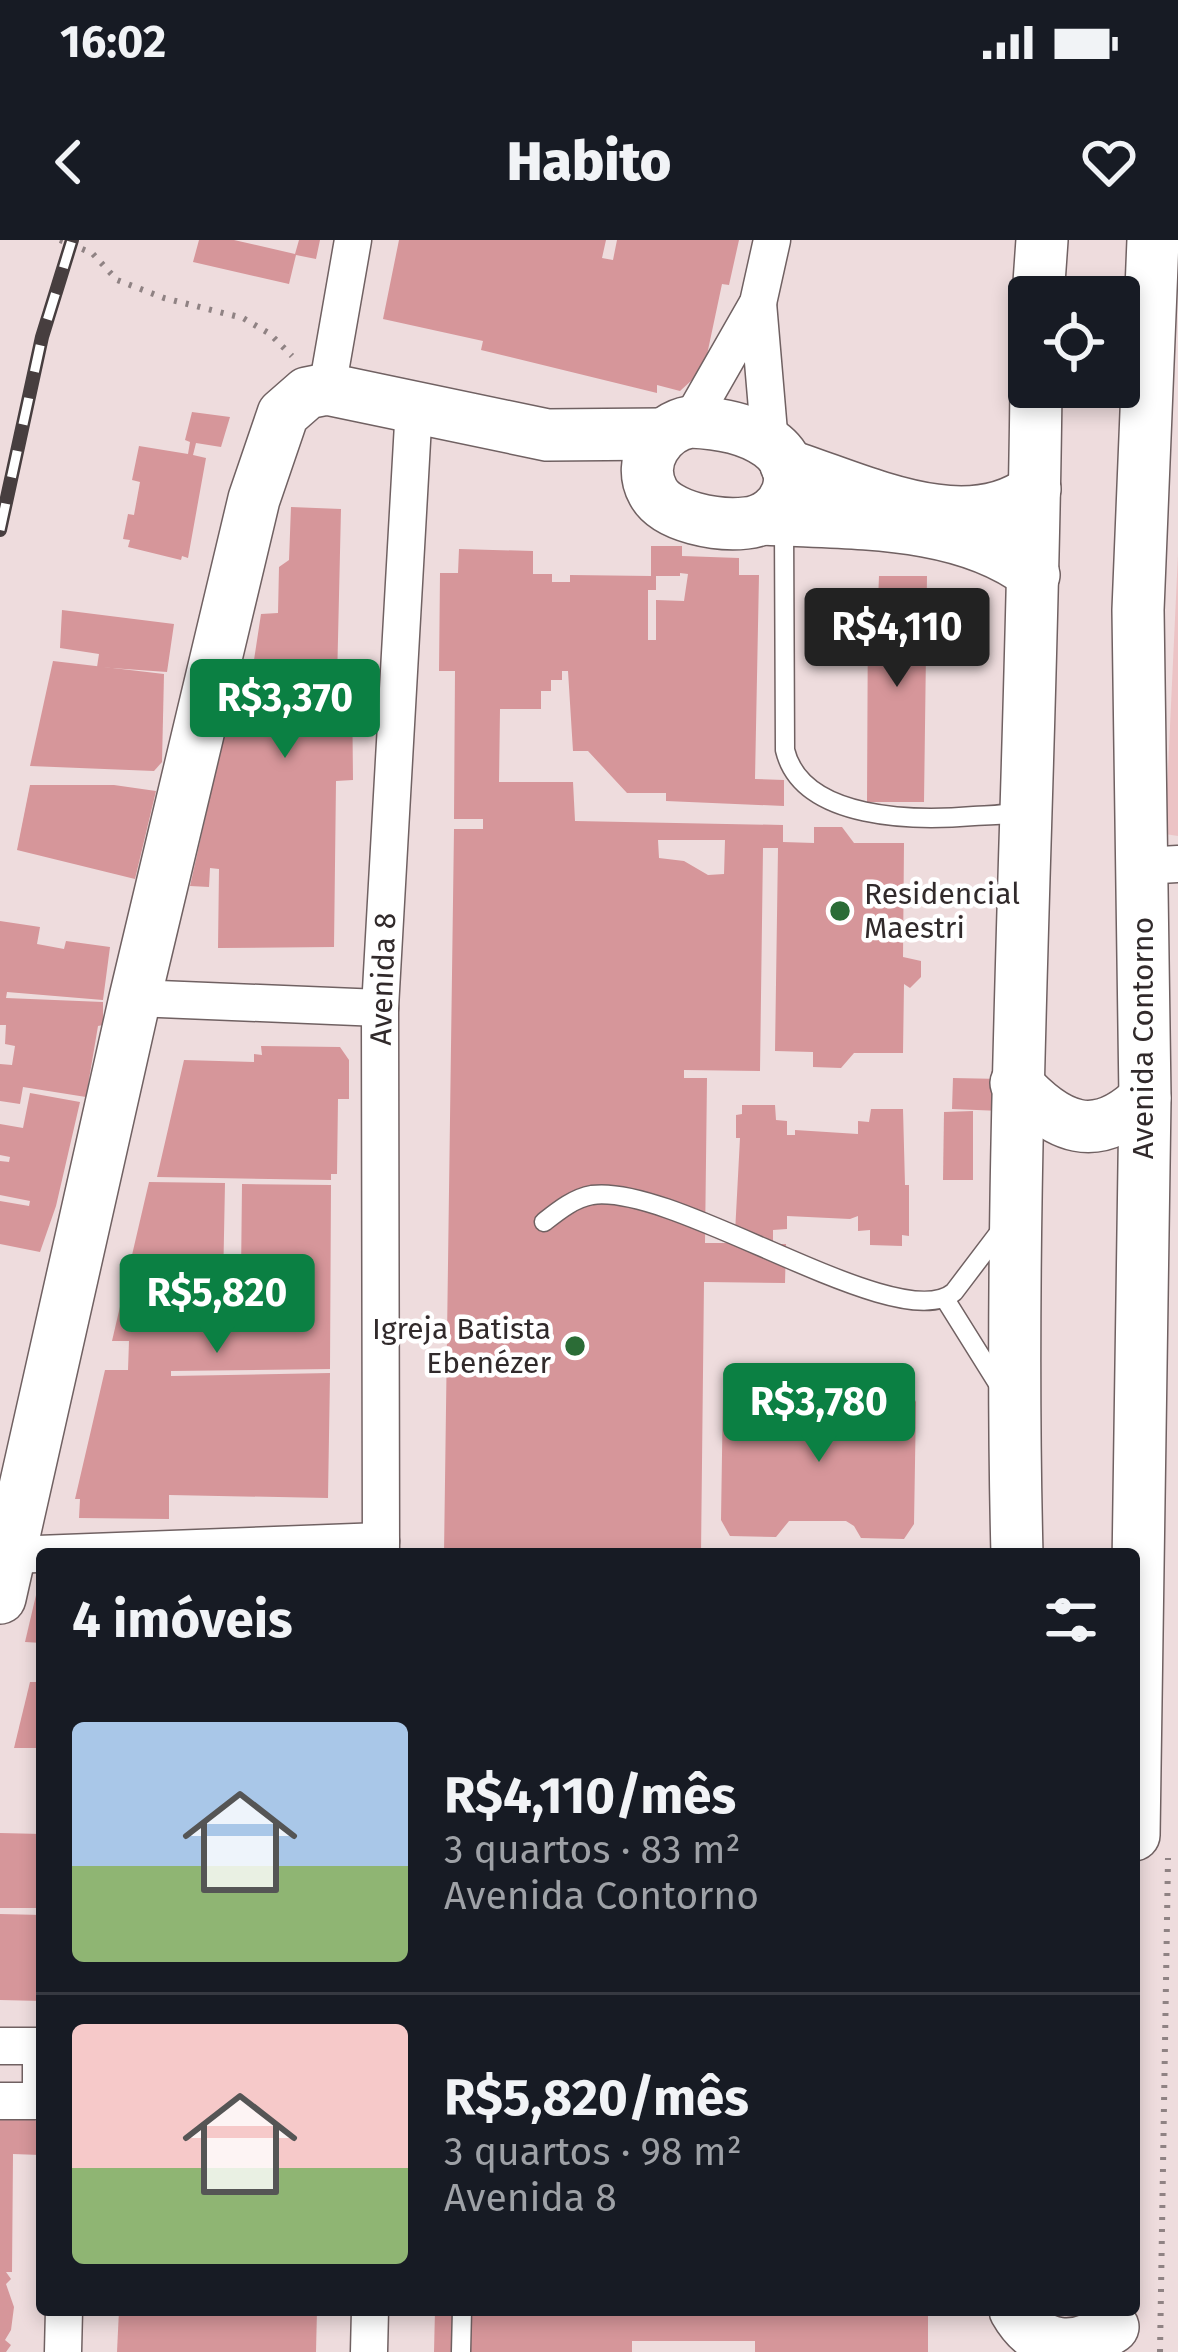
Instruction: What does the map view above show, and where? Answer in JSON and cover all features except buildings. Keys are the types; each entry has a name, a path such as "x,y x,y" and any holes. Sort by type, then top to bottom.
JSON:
{"main road":[{"path":"1039,276 1042,240"},
{"name":"Avenida Contorno","path":"1138,1548 1145,1098 1160,865 1138,610 1154,240"},
{"path":"6,1576 135,998 263,466 283,413 307,393 327,389 548,435 731,428 778,455 912,506 947,510 1017,503 1035,489"},
{"path":"1017,1548 1014,1182 1036,408"},
{"path":"653,493 649,457 677,428"},
{"path":"548,435 682,514 734,524 774,520 871,526 976,542 1008,555 1034,575"},
{"path":"774,520 790,480 778,455"},
{"path":"1016,1083 1049,1116 1090,1127 1130,1113 1145,1098"},
{"path":"1009,2352 1012,2316"},
{"path":"1018,2316 1034,2338 1066,2352 1084,2349 1113,2330"}],"street":[{"path":"327,389 353,240"},
{"path":"772,240 758,304 778,455"},
{"path":"677,428 758,304"},
{"name":"Avenida 8","path":"381,1547 380,1008 414,406"},
{"path":"135,998 380,1008"},
{"path":"6,1576 36,1574"},
{"path":"0,2046 36,2047"},
{"path":"0,2101 36,2101"},
{"path":"63,2352 64,2316"},
{"path":"369,2352 370,2316"}],"lane":[{"path":"774,520 785,750 796,775 826,798 866,812 922,820 1016,813 1025,805"},
{"path":"945,1299 999,1235 1014,1182"},
{"path":"544,1222 564,1206 592,1195 623,1197 706,1221 819,1272 875,1291 904,1298 945,1299"},
{"path":"945,1299 1006,1396 1014,1434"},
{"path":"461,2352 462,2316"}],"path":[{"path":"60,240 92,253 117,280 164,298 243,318 270,334 327,389"},
{"path":"1166,1987 1178,1988"}],"shaded area":[{"path":"1178,554 1178,836 1165,834"}],"railway":[{"path":"0,530 42,337 72,240"}],"place":[{"name":"Residencial Maestri","path":"840,911"},
{"name":"Igreja Batista Ebenézer","path":"575,1346"}]}
